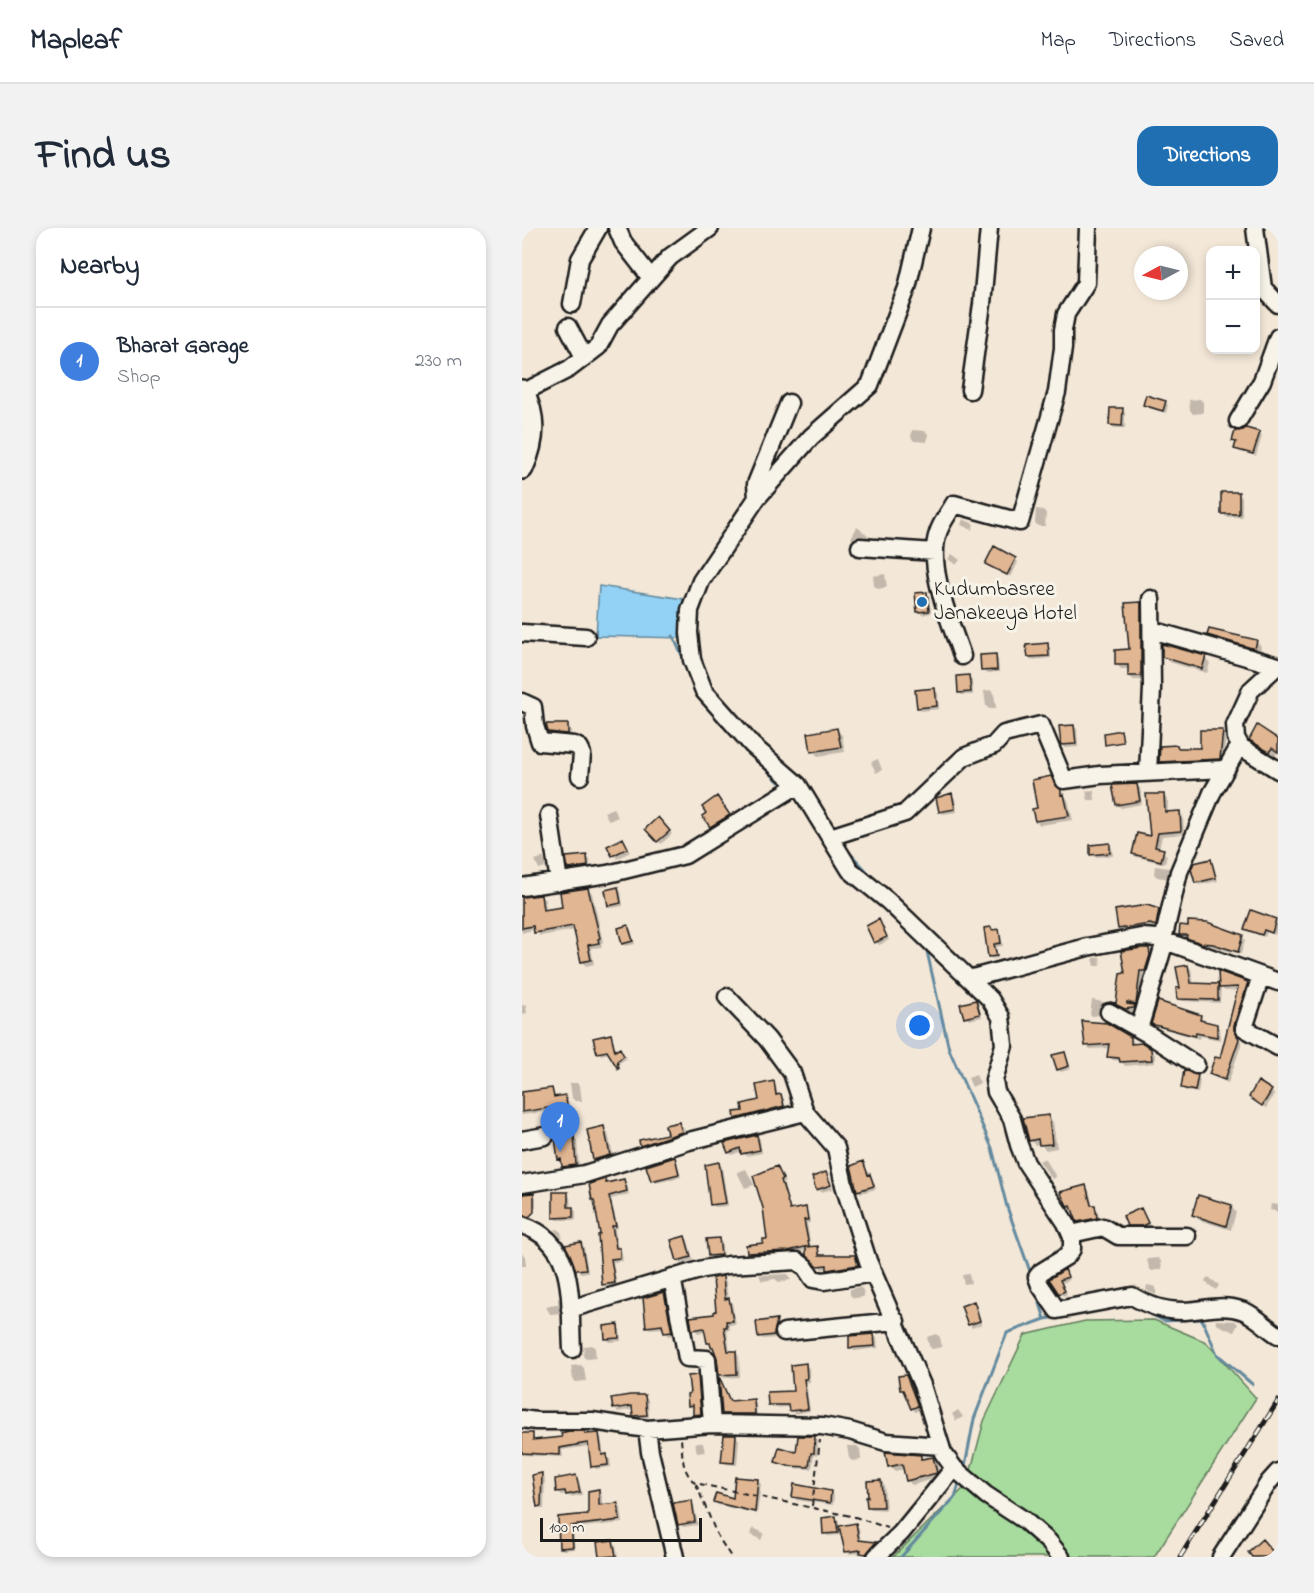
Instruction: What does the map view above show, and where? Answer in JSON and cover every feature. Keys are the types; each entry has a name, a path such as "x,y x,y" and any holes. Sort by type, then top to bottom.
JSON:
{"main road":[{"path":"522,392 531,409 532,428 522,468"}],"street":[{"path":"572,304 580,259 598,228"},
{"path":"617,228 623,242 651,279"},
{"path":"522,392 570,369 598,347 610,325 670,257 710,228"},
{"path":"921,228 908,288 870,385 811,437 758,498 701,581 690,610 688,633 692,660 704,691 752,745 798,785 834,836 850,870 888,901 990,999 1001,1017 1004,1046 994,1080 996,1092 1012,1119 1026,1163 1055,1204 1071,1234 1072,1249 1067,1256 1041,1272 1037,1277 1057,1310 1132,1296 1150,1306 1168,1310 1186,1311 1210,1306 1244,1312 1278,1335"},
{"path":"970,390 989,228"},
{"path":"962,656 941,592 934,552 938,532 954,504 1020,522 1057,392 1066,314 1086,283 1088,228"},
{"path":"1255,228 1263,288 1278,304"},
{"path":"568,327 584,357"},
{"path":"1238,421 1262,381 1278,337"},
{"path":"758,498 756,484 789,403"},
{"path":"860,548 934,552"},
{"path":"1148,773 1152,688 1151,600"},
{"path":"1152,630 1277,667"},
{"path":"522,633 586,637"},
{"path":"1277,667 1251,690 1235,725 1236,738 1240,745 1278,770"},
{"path":"522,702 533,707 540,742 574,745 580,748 582,754 579,776"},
{"path":"834,836 905,813 964,757 994,744 1004,734 1041,725 1064,780 1100,775 1225,769"},
{"path":"1139,1029 1164,941 1179,872 1212,793 1240,745"},
{"path":"522,887 608,874 685,855 798,785"},
{"path":"549,815 559,882"},
{"path":"969,979 1087,947 1141,937 1164,941 1278,982"},
{"path":"1261,976 1244,1028 1278,1047"},
{"path":"727,997 767,1039 792,1073 805,1112 836,1148 844,1185 868,1261 922,1384 943,1454 954,1468 986,1495 1023,1520 1061,1557"},
{"path":"1109,1012 1196,1065"},
{"path":"522,1184 585,1174 689,1141 805,1112"},
{"path":"522,1140 545,1136"},
{"path":"522,1225 554,1244 563,1259 568,1282 572,1349"},
{"path":"1071,1234 1103,1227 1118,1236 1187,1236"},
{"path":"570,1309 672,1277 728,1265 797,1261 805,1267 813,1279 819,1281 874,1273"},
{"path":"672,1277 685,1353 690,1360 707,1359 711,1424"},
{"path":"784,1332 896,1321"},
{"path":"522,1419 592,1421 647,1429 711,1424 822,1426 850,1431 886,1442 941,1446"},
{"path":"647,1429 650,1452 675,1557"},
{"path":"876,1557 901,1533 954,1468"},
{"path":"1225,1555 1269,1482 1278,1472"}],"path":[{"path":"812,1507 822,1426"},
{"path":"680,1427 686,1474 695,1483 717,1535 731,1557"},
{"path":"695,1483 855,1517 901,1533"}],"green space":[{"path":"1154,1320 1206,1342 1256,1398 1154,1557 893,1557 967,1485 984,1421 1025,1335 1085,1321"}],"water":[{"path":"599,586 690,600 685,638 596,636"}],"building":[{"path":"1146,395 1166,401 1163,411 1143,405"},
{"path":"1110,408 1123,408 1122,426 1109,425"},
{"path":"1246,428 1260,432 1253,454 1234,449 1236,442 1232,441 1235,431"},
{"path":"1221,492 1239,492 1239,514 1221,514"},
{"path":"994,546 1016,558 1007,575 985,564"},
{"name":"Kudumbasree Janakeeya Hotel","path":"927,592 929,611 917,612 915,593"},
{"path":"1141,602 1141,676 1128,676 1128,665 1115,665 1115,650 1129,649 1125,603"},
{"path":"1209,629 1257,640 1255,649 1207,635"},
{"path":"1048,643 1049,656 1028,657 1026,645"},
{"path":"1162,644 1206,656 1202,669 1162,657"},
{"path":"996,654 997,670 981,671 980,655"},
{"path":"969,675 971,692 958,693 957,676"},
{"path":"935,688 937,706 917,708 915,690"},
{"path":"546,724 568,724 568,734 548,732"},
{"path":"1074,725 1076,744 1061,745 1059,726"},
{"path":"1257,725 1278,739 1278,752 1272,748 1269,752 1249,740"},
{"path":"837,728 841,747 811,752 808,733"},
{"path":"1121,730 1123,742 1105,745 1104,733"},
{"path":"1200,730 1223,730 1220,759 1159,762 1160,746 1177,745 1178,748 1200,748"},
{"path":"1051,776 1061,790 1061,795 1064,794 1069,816 1035,821 1032,809 1037,808 1032,780"},
{"path":"1137,784 1140,801 1116,805 1112,785"},
{"path":"952,793 955,809 939,812 936,798"},
{"path":"1146,794 1164,794 1165,812 1180,811 1181,831 1158,833 1155,847 1164,849 1161,861 1132,854 1137,833 1150,836"},
{"path":"717,796 730,815 710,827 702,816 706,813 702,807"},
{"path":"658,817 670,831 657,842 645,829"},
{"path":"623,838 628,848 612,856 607,846"},
{"path":"1110,843 1110,853 1090,855 1090,845"},
{"path":"587,855 588,866 568,869 566,857"},
{"path":"1211,859 1216,878 1195,883 1191,869 1194,863"},
{"path":"618,887 621,903 608,906 605,890"},
{"path":"588,888 600,938 599,943 588,945 591,960 581,962 573,926 534,933 533,926 522,928 522,897 541,895 543,910 562,907 560,892"},
{"path":"1147,905 1159,909 1156,926 1150,924 1118,929 1115,910"},
{"path":"1251,910 1276,919 1272,933 1264,930 1262,935 1244,929"},
{"path":"879,919 887,937 874,943 866,926"},
{"path":"1188,921 1207,922 1243,935 1238,952 1186,938 1187,935 1179,935 1180,925 1188,926"},
{"path":"628,925 633,941 622,944 618,928"},
{"path":"991,927 992,930 999,929 1001,943 994,944 997,956 988,957 984,928"},
{"path":"1149,948 1150,955 1145,971 1140,971 1136,1004 1127,1002 1127,1004 1135,1005 1134,1008 1125,1009 1110,1002 1116,1003 1120,974 1125,973 1121,951"},
{"path":"1188,965 1191,983 1218,984 1218,1000 1177,999 1176,988 1180,988 1176,967"},
{"path":"1218,971 1248,982 1234,1025 1239,1039 1225,1080 1209,1074 1215,1057 1220,1058 1238,987 1219,988"},
{"path":"976,1000 980,1014 964,1018 960,1004"},
{"path":"1158,1001 1201,1015 1200,1020 1217,1024 1217,1037 1196,1033 1195,1036 1151,1024"},
{"path":"1082,1021 1107,1023 1131,1037 1131,1044 1143,1043 1151,1049 1152,1060 1120,1062 1119,1058 1107,1057 1109,1044 1085,1046"},
{"path":"611,1034 615,1051 620,1048 624,1056 617,1061 618,1069 607,1051 597,1053 593,1038"},
{"path":"1065,1052 1069,1066 1057,1070 1052,1055"},
{"path":"1184,1070 1198,1075 1195,1091 1181,1088"},
{"path":"774,1081 776,1095 781,1094 784,1106 735,1119 734,1112 743,1111 742,1104 759,1100 756,1085"},
{"path":"1258,1081 1272,1090 1262,1106 1249,1097"},
{"path":"552,1088 554,1097 565,1095 569,1115 550,1118 548,1108 522,1112 522,1092"},
{"path":"1049,1115 1052,1144 1039,1145 1038,1139 1029,1141 1023,1118"},
{"path":"679,1122 682,1132 640,1146 639,1140 667,1134 665,1125"},
{"path":"604,1126 610,1155 593,1160 587,1130"},
{"path":"574,1135 576,1165 562,1167 561,1159 558,1160 555,1137"},
{"path":"757,1135 760,1150 741,1154 740,1148 728,1153 724,1143"},
{"path":"675,1157 679,1174 651,1181 646,1166"},
{"path":"863,1161 874,1186 857,1191 851,1166"},
{"path":"719,1162 726,1203 710,1205 705,1165"},
{"path":"777,1166 783,1179 781,1180 790,1210 806,1207 808,1220 804,1220 809,1246 788,1251 747,1253 746,1245 763,1243 763,1239 767,1239 763,1208 753,1176"},
{"path":"826,1172 831,1185 816,1190 812,1177"},
{"path":"605,1179 606,1183 624,1179 627,1191 609,1196 616,1226 612,1226 616,1248 620,1248 620,1258 611,1259 615,1283 602,1285 598,1235 600,1234 589,1184"},
{"path":"1086,1185 1091,1205 1095,1205 1097,1218 1077,1222 1071,1206 1068,1207 1060,1192"},
{"path":"553,1192 568,1192 568,1207 573,1207 573,1217 553,1218"},
{"path":"534,1193 534,1212 529,1217 523,1215 522,1194"},
{"path":"1198,1195 1232,1205 1226,1226 1192,1215"},
{"path":"1141,1208 1148,1223 1142,1226 1127,1226 1123,1216"},
{"path":"685,1236 691,1257 677,1261 671,1240"},
{"path":"719,1238 721,1255 708,1256 706,1239"},
{"path":"581,1242 586,1269 576,1270 565,1245"},
{"path":"818,1246 819,1255 855,1255 858,1265 827,1270 827,1265 817,1266 806,1255 806,1247"},
{"path":"1065,1269 1068,1277 1060,1280 1065,1291 1059,1294 1049,1279"},
{"path":"723,1276 725,1299 729,1298 733,1321 726,1321 727,1327 724,1327 728,1351 736,1351 737,1374 719,1375 717,1358 713,1347 707,1343 704,1328 692,1330 690,1317 714,1314 716,1311 713,1278"},
{"path":"664,1292 672,1332 664,1333 662,1325 646,1327 643,1298"},
{"path":"974,1301 980,1321 968,1325 961,1306"},
{"path":"777,1319 774,1335 758,1337 756,1322"},
{"path":"618,1324 619,1338 605,1339 604,1326"},
{"path":"874,1334 875,1346 849,1348 849,1336"},
{"path":"806,1363 807,1379 804,1379 808,1409 789,1411 788,1405 768,1405 767,1392 793,1391 791,1365"},
{"path":"698,1375 701,1414 693,1415 693,1405 688,1406 687,1394 690,1393 688,1376"},
{"path":"906,1375 918,1406 911,1409 903,1390 900,1390 898,1376"},
{"path":"719,1376 730,1401 754,1399 755,1414 722,1414"},
{"path":"645,1395 647,1415 633,1416 632,1406 613,1409 611,1398"},
{"path":"585,1431 585,1434 599,1433 602,1455 607,1454 608,1465 591,1467 588,1443 560,1448 560,1455 522,1453 522,1433 533,1433 533,1440 562,1437 561,1433"},
{"path":"724,1435 736,1435 734,1463 721,1462"},
{"path":"798,1436 815,1436 814,1453 811,1453 809,1467 788,1466 775,1462 779,1447 796,1452"},
{"path":"885,1452 921,1455 921,1459 933,1457 937,1473 906,1481 902,1464 888,1467"},
{"path":"542,1473 541,1506 537,1507 532,1475"},
{"path":"576,1475 580,1492 566,1495 565,1491 556,1492 555,1479"},
{"path":"735,1477 758,1479 755,1512 713,1502 716,1493 733,1498"},
{"path":"881,1480 883,1507 867,1507 867,1481"},
{"path":"794,1484 831,1491 830,1503 792,1497"},
{"path":"599,1489 599,1505 618,1503 620,1520 571,1526 573,1547 559,1548 558,1517 588,1514 588,1491"},
{"path":"692,1500 695,1522 678,1525 673,1503"},
{"path":"836,1516 838,1533 823,1534 822,1518"},
{"path":"856,1523 859,1540 876,1542 866,1554 860,1553 861,1550 845,1552 839,1526"},
{"path":"1262,1539 1273,1552 1267,1557 1252,1557 1248,1552"},
{"path":"613,1540 616,1556 599,1557 597,1542"}],"waterway":[{"path":"673,636 684,660"},
{"path":"761,764 779,782"},
{"path":"846,849 876,881"},
{"path":"926,947 949,1049 992,1148 1007,1207 1031,1274"},
{"path":"1037,1294 1045,1319"},
{"path":"1099,1310 1116,1307"},
{"path":"1147,1312 1164,1321 1202,1319 1217,1354 1252,1384"},
{"path":"965,1466 974,1419 1007,1333 1057,1317"},
{"path":"901,1557 955,1497 959,1484"}],"railway":[{"path":"1180,1557 1278,1401"}],"place":[{"name":"Kudumbasree Janakeeya Hotel","path":"922,602"},
{"name":"Bharat Garage","path":"560,1152"}]}
